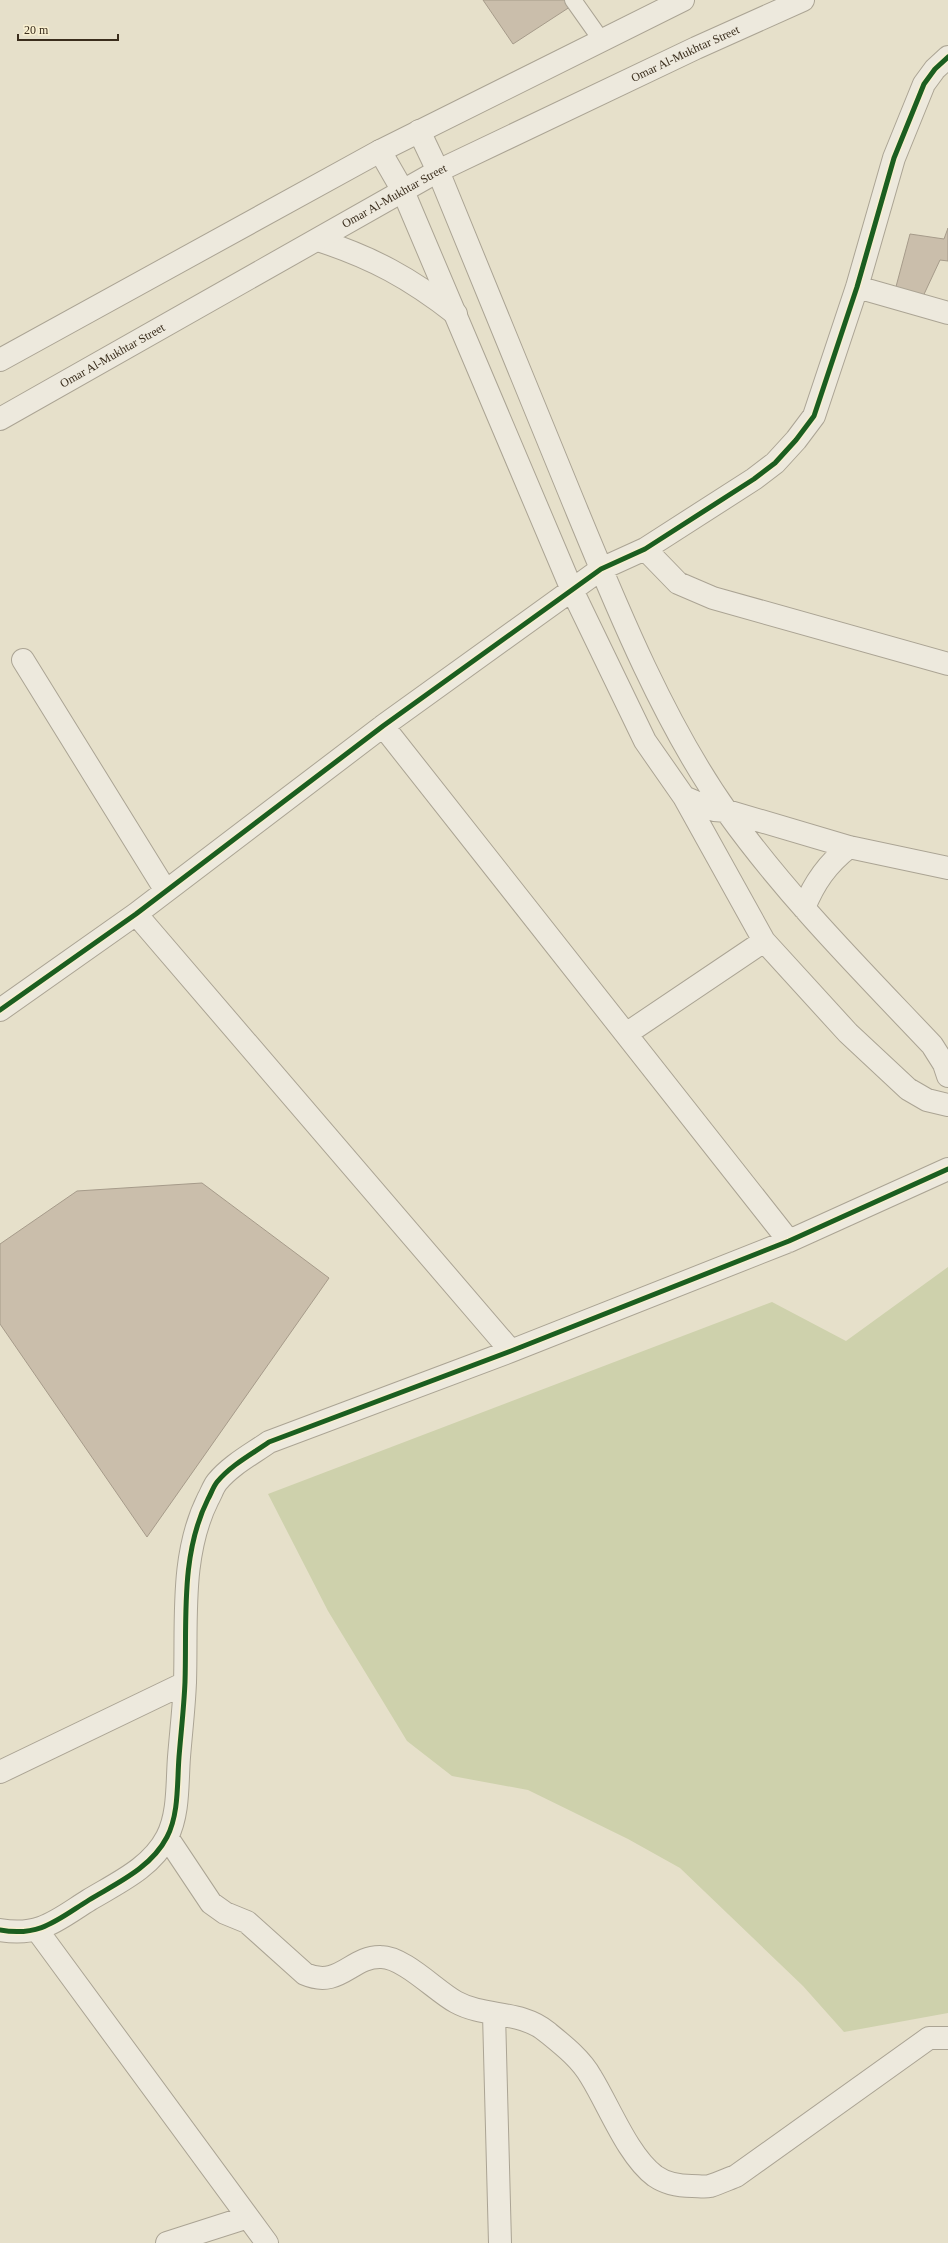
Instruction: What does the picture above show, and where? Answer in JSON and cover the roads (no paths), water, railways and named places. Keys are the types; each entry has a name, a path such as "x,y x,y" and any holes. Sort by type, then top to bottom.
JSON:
{"street":[{"path":"0,360 380,151 683,0"},
{"name":"Omar Al-Mukhtar Street","path":"0,419 438,171 696,48 803,0"},
{"path":"0,1010 136,914 383,726 572,590 601,570 645,549 754,479 775,463 796,440 814,416 857,287 894,158 924,84 934,69 948,57"},
{"path":"419,131 438,171 601,570 659,694 691,755 726,811 804,908 932,1046 944,1064 948,1076"},
{"path":"380,151 403,190 572,590 645,741 684,797 764,941 848,1033 908,1089 927,1100 948,1105"},
{"path":"318,240 355,252 391,269 425,290 456,314"},
{"path":"857,287 948,313"},
{"path":"645,549 678,583 713,598 948,664"},
{"path":"23,660 166,891"},
{"path":"383,726 789,1240"},
{"path":"684,797 714,810 726,811 849,847 948,868"},
{"path":"804,908 821,874 834,859 849,847"},
{"path":"136,914 511,1351"},
{"path":"626,1034 764,941"},
{"path":"0,1930 12,1932 37,1930 138,1870 156,1853 167,1837 174,1815 185,1683 188,1570 202,1512 217,1483 238,1463 270,1442 511,1351 789,1240 948,1169"},
{"path":"0,1772 185,1683"},
{"path":"167,1837 211,1903 225,1913 247,1922 305,1974 315,1978 329,1979 367,1960 382,1957 404,1965 434,1985 455,2002 494,2014 526,2019 546,2030 577,2058 590,2075 633,2152 655,2176 679,2186 709,2186 736,2176 929,2038 948,2038"},
{"path":"37,1930 267,2243"},
{"path":"494,2014 500,2243"},
{"path":"167,2243 248,2217"}],"lane":[{"path":"574,0 602,41"}]}
